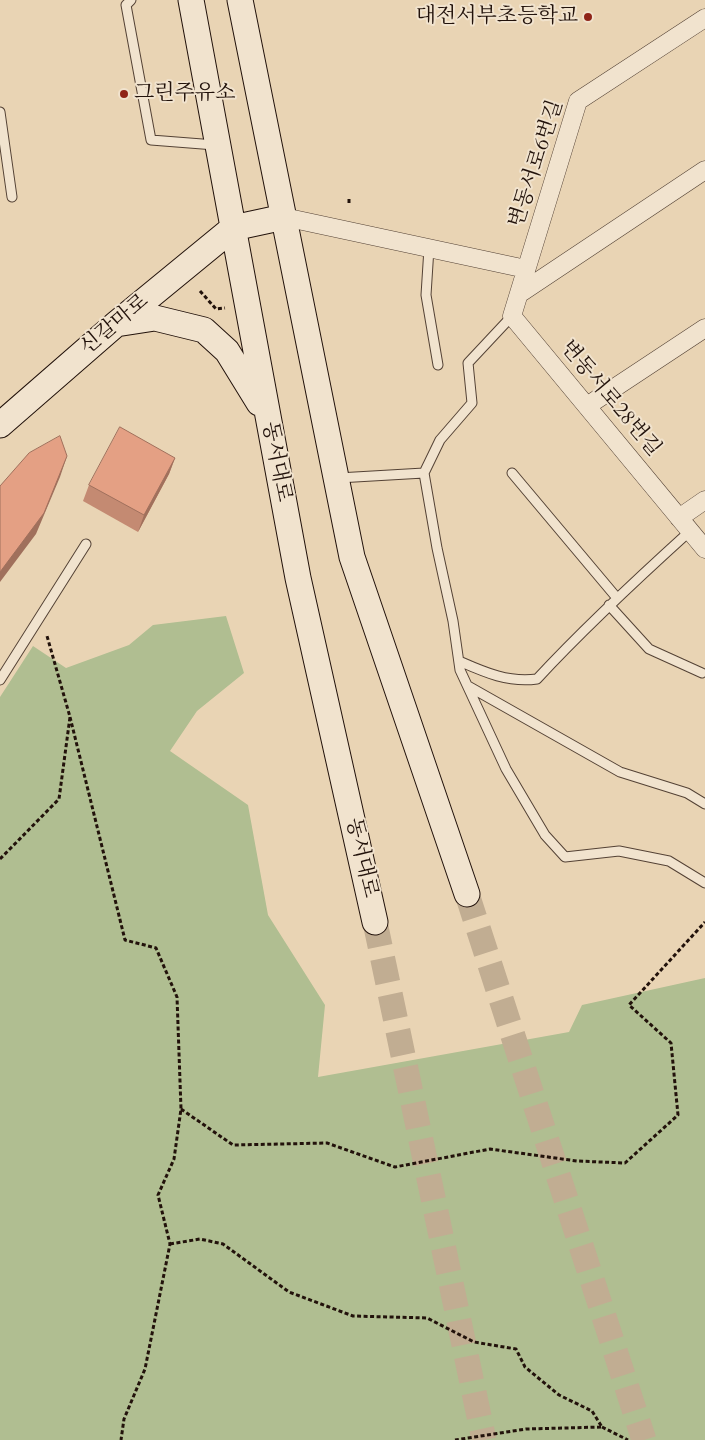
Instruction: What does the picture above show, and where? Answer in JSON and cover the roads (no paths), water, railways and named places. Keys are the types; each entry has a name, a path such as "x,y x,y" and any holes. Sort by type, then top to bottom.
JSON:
{"street":[{"name":"동서대로","path":"191,0 298,578 375,922"},
{"path":"240,0 352,557 467,894"},
{"name":"변동서로6번길","path":"526,269 578,101 705,18"},
{"path":"519,294 705,170"},
{"path":"232,228 284,217 526,269 512,316"},
{"name":"신갈마로","path":"0,425 116,324 232,228"},
{"name":"변동서로28번길","path":"512,316 705,549"},
{"path":"116,324 156,318 204,330 227,351 268,416"},
{"path":"587,406 705,328"},
{"path":"679,518 705,500"}],"lane":[{"path":"131,0 126,5 152,140 217,145"},
{"path":"0,112 3,159 12,197"},
{"path":"429,248 426,295 438,365"},
{"path":"512,316 468,362 472,403 440,440 424,473 460,670 506,769 545,835 565,857 619,851 669,861 705,883"},
{"path":"336,478 424,473"},
{"path":"512,473 617,598"},
{"path":"459,661 492,675 522,681 537,679 566,646 690,531"},
{"path":"0,680 42,617 86,544"},
{"path":"609,605 649,648 702,673"},
{"path":"468,686 620,772 686,794 705,804"}],"tunnel":[{"path":"467,894 644,1440"},
{"path":"375,922 484,1440"}],"place":[{"name":"대전서부초등학교","path":"588,17"},
{"name":"그린주유소","path":"124,94"}]}
